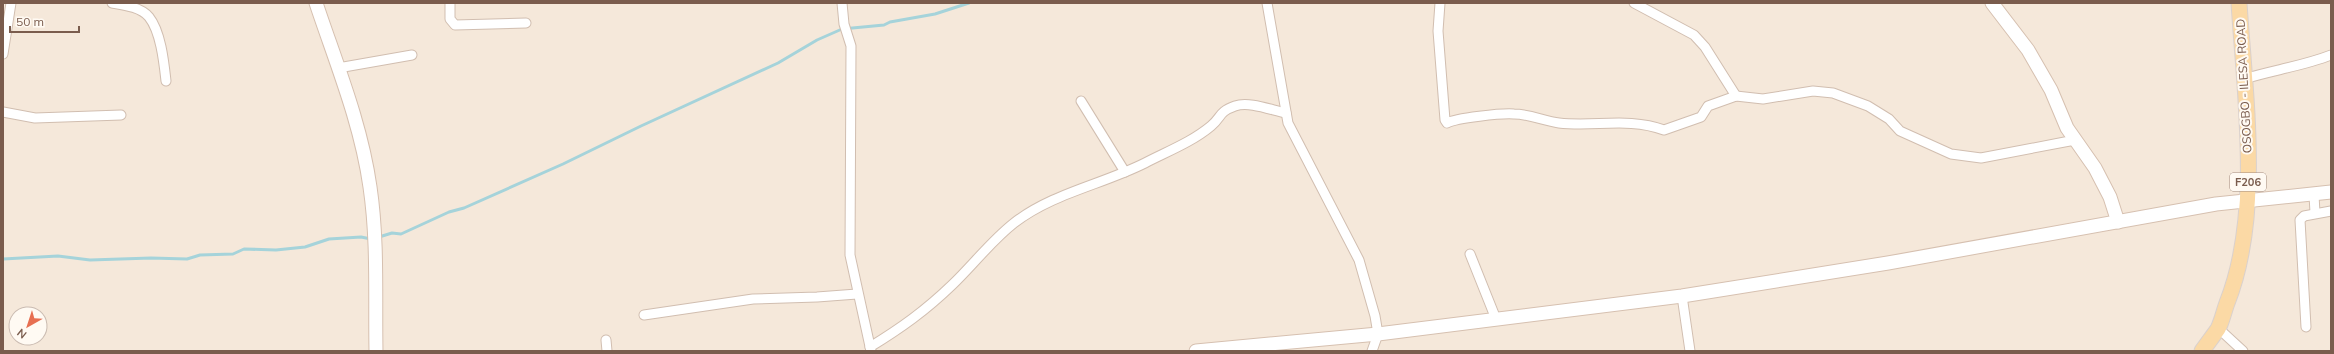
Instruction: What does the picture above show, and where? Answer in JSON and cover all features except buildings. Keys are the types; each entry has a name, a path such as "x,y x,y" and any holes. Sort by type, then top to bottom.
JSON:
{"main road":[{"path":"316,3 355,117 364,151 370,187 374,228 376,351"},
{"path":"1992,3 2019,38 2040,71 2075,140 2094,168 2110,197 2118,222"},
{"name":"OSOGBO - ILESA ROAD","path":"2202,351 2218,328 2234,286 2248,202 2244,79 2239,3"},
{"path":"1196,351 1378,334 1682,296 1888,263 2216,204 2248,202 2331,192"}],"street":[{"path":"3,54 11,3"},
{"path":"112,3 140,10 149,18 163,55 166,81"},
{"path":"450,3 450,19 454,25 526,22"},
{"path":"842,3 844,24 851,46 850,255 857,294 870,349 912,320 952,285 997,238 1034,209 1058,197 1125,172 1199,134 1212,125 1220,112 1237,105 1252,106 1286,113"},
{"path":"1268,3 1286,113 1296,142 1359,260 1375,316 1378,334 1372,351"},
{"path":"1440,3 1438,31 1445,120 1447,123 1514,114 1559,123 1603,124 1618,121 1653,126 1664,130 1701,116 1708,106 1736,96 1763,99 1814,91 1833,93 1868,106 1888,119 1900,131 1951,154 1981,158 2019,152 2075,140"},
{"path":"1634,3 1694,35 1705,47 1736,96"},
{"path":"338,68 412,55"},
{"path":"2244,79 2268,71 2304,65 2331,55"},
{"path":"1081,101 1125,172"},
{"path":"3,112 35,118 121,115"},
{"path":"2314,195 2315,213"},
{"path":"2306,327 2300,220 2304,216 2331,211"},
{"path":"1470,254 1496,319"},
{"path":"644,315 753,299 817,298 857,294"},
{"path":"1682,296 1690,351"},
{"path":"2218,328 2243,351"},
{"path":"606,340 607,351"}],"shaded area":[{"path":"3,3 2331,3 2331,351 3,351"}],"waterway":[{"path":"379,237 392,233 401,234 563,164 641,126 778,63 817,40 842,29 884,25 890,22 935,14 969,3"},
{"path":"3,259 58,256 90,260 151,258 187,259 200,255 233,254 244,249 276,250 305,247 329,239 361,237 371,239"}]}
